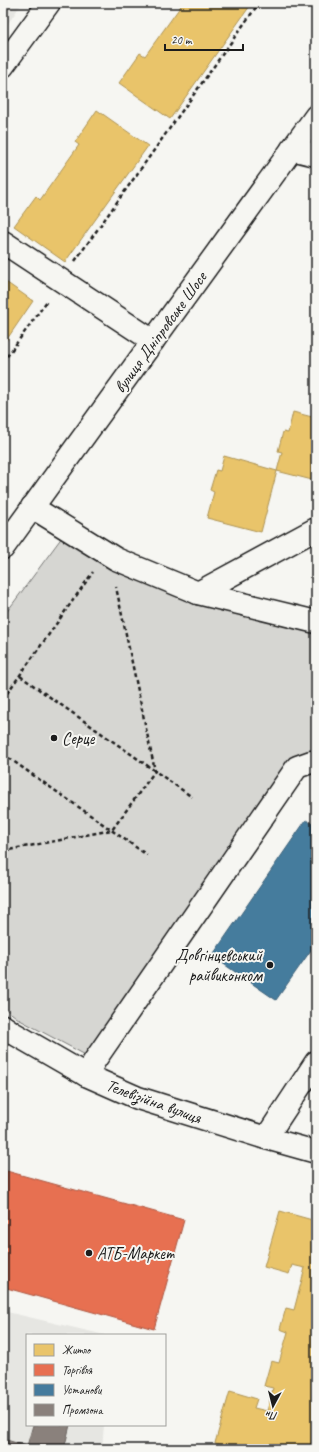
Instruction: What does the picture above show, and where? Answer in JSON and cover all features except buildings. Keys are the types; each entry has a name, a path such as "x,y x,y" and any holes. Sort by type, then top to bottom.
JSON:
{"main road":[{"path":"3,66 49,3"},
{"name":"вулиця Дніпровське Шосе","path":"3,548 316,116"},
{"path":"292,149 316,156"},
{"path":"3,242 153,341"},
{"path":"32,508 116,559 198,592 316,622"},
{"path":"198,592 316,529"},
{"path":"86,1075 297,767 311,762 316,762"},
{"name":"Телевізійна вулиця","path":"3,1026 86,1075 138,1098 316,1152"},
{"path":"266,1138 316,1062"}],"path":[{"path":"3,362 258,3"},
{"path":"3,699 93,571 99,575"},
{"path":"3,851 112,830 155,771 117,587 111,583"},
{"path":"20,676 192,797"},
{"path":"3,754 146,855"}],"shaded area":[{"path":"3,3 22,3 3,31"},
{"path":"68,529 116,559 316,622 316,762 311,762 95,1060 20,1020 3,1007 3,617"},
{"path":"3,1311 101,1334 26,1334 26,1426 104,1426 102,1449 3,1449"}],"place":[{"name":"Серце","path":"54,738"},
{"name":"Довгінцевський райвиконком","path":"270,965"},
{"name":"АТБ-Маркет","path":"89,1253"}]}
